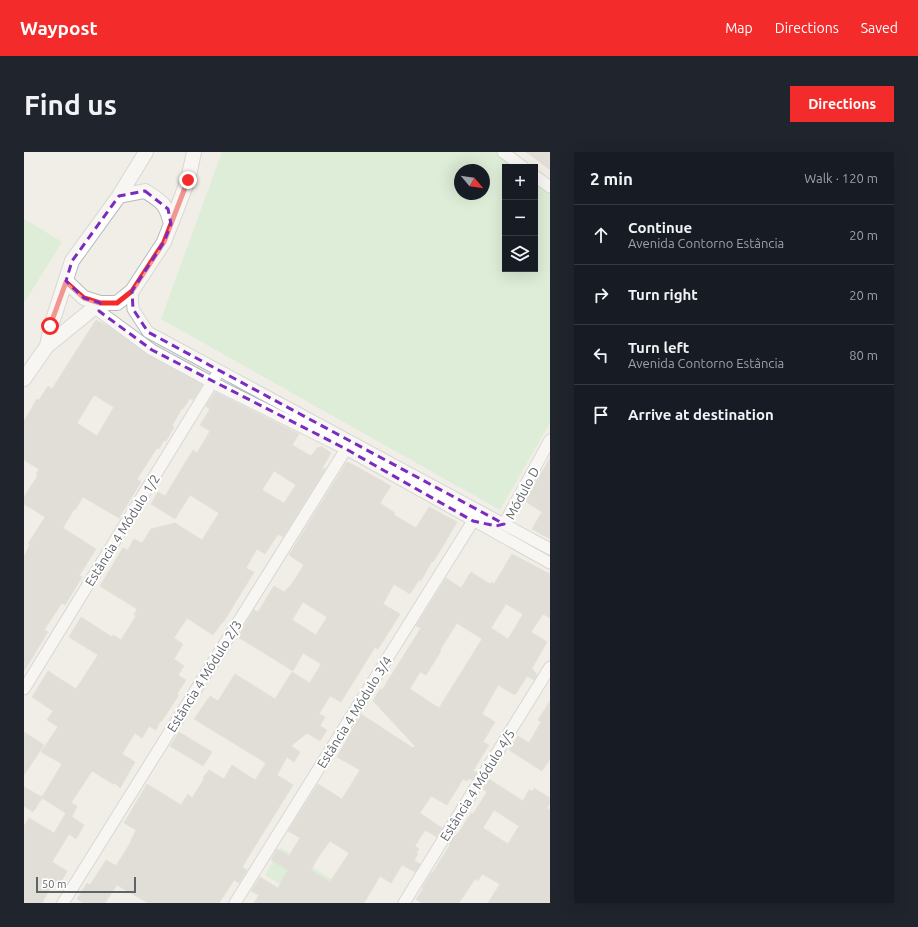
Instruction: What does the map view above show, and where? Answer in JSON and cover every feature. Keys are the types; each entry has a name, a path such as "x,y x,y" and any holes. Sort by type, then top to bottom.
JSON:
{"street":[{"path":"47,346 50,326 72,261 119,196 146,152"},
{"path":"66,282 84,298 100,303 117,303 132,291 164,242 188,180 194,152"},
{"path":"503,152 519,164"},
{"path":"538,178 550,187"},
{"path":"119,196 145,191 159,200 168,209 171,224"},
{"path":"132,291 133,309 148,332 550,549"},
{"path":"24,380 47,346 100,303"},
{"path":"100,303 99,311 152,350 213,383 346,449 550,563"},
{"name":"Estância 4 Módulo 1/2","path":"24,689 213,383 219,370"},
{"name":"Módulo D","path":"504,524 550,440"},
{"name":"Estância 4 Módulo 2/3","path":"63,903 346,449"},
{"path":"473,521 479,520 496,526 504,524"},
{"name":"Estância 4 Módulo 3/4","path":"235,903 473,521"},
{"name":"Estância 4 Módulo 4/5","path":"404,903 550,667"}],"highlighted area":[{"path":"145,191 168,209 171,224 164,242 132,291 133,309 148,332 504,524 496,526 473,521 346,449 152,350 99,311 100,303 84,298 66,281 72,261 119,196"}],"green space":[{"path":"222,152 494,152 510,164 502,164 502,272 538,272 538,184 550,194 550,423 500,510 161,319"},
{"path":"24,219 62,242 24,303"},
{"path":"281,848 352,892 311,903 265,875"}],"building":[{"path":"526,152 550,152 550,170 541,163"},
{"path":"96,320 110,327 149,356 202,385 193,400 190,398 183,409 182,408 166,441 164,440 159,449 157,448 137,479 141,482 119,518 83,497 75,510 74,509 63,528 96,549 79,576 82,577 65,605 62,603 44,630 48,632 24,671 24,556 30,545 28,544 45,517 24,504 24,497 38,475 36,474 39,469 24,460 24,421 37,399 39,400 48,386 52,389","holes":["94,395 114,407 97,436 77,423"]},
{"path":"215,392 299,434 292,445 311,456 318,447 320,448 321,446 331,453 321,470 326,468 283,537 278,534 265,554 257,549 246,568 254,572 224,621 213,635 187,618 174,638 183,644 174,659 184,666 178,675 186,680 177,694 179,695 161,722 160,721 156,730 149,726 142,738 135,733 122,754 135,762 120,788 115,783 113,784 92,771 71,803 77,806 72,817 42,798 33,812 24,806 24,787 42,797 62,764 41,752 58,727 47,720 53,711 32,697 48,671 76,689 98,655 69,637 81,617 112,637 113,635 121,640 136,616 134,615 137,609 100,586 123,548 128,550 134,539 142,543 151,529 175,523 202,540 219,513 190,495 175,519 151,504 158,492 165,496 193,450 197,453 210,431 200,425 210,409 206,406","holes":["274,471 296,485 284,503 262,490"]},
{"path":"550,458 550,539 532,529 542,512 525,501"},
{"path":"348,462 391,486 380,503 395,513 394,515 416,528 429,507 457,522 443,546 433,562 432,561 421,581 419,580 410,594 394,584 383,604 400,614 378,649 375,647 341,702 330,696 319,714 325,717 320,726 327,730 320,741 307,733 291,746 300,752 294,762 287,757 277,775 293,785 242,867 247,870 239,883 234,880 219,903 148,903 117,885 105,903 83,903 77,899 87,883 90,885 106,860 116,866 129,845 136,830 124,823 147,784 181,805 188,794 192,798 209,770 224,779 232,765 255,780 266,763 194,719 210,696 218,701 235,674 275,699 292,672 310,683 321,664 303,653 293,671 238,637 254,610 258,612 274,586 284,592 291,585 304,565 289,555","holes":["303,602 327,617 316,635 292,620"]},
{"path":"512,554 550,574 550,618 543,614 531,632 547,642 532,668 537,675 534,680 527,676 515,695 498,685 482,714 495,722 483,742 489,745 473,771 477,772 472,780 469,778 467,781 463,779 447,805 431,796 420,813 442,828 437,837 425,830 415,846 419,849 414,860 420,864 415,872 402,865 391,883 380,876 364,903 254,903 259,895 251,891 260,877 278,888 288,870 271,860 277,849 289,856 300,838 288,831 318,784 342,799 360,770 337,757 361,714 413,748 415,746 373,701 380,689 382,690 421,628 416,626 446,578 461,588 471,572 490,584 492,582 494,584","holes":["506,604 523,614 508,639 491,628","457,623 482,639 439,708 410,689 420,672 426,675 441,651 440,650","330,841 349,853 330,882 311,870"]},
{"path":"550,701 550,759 542,771 509,750 518,736 529,743 541,722 538,720"},
{"path":"24,732 44,745 24,775"},
{"path":"179,732 212,752 203,766 170,746"},
{"path":"489,779 523,801 529,790 533,791 534,788 550,798 550,803 547,808 550,810 550,903 488,903 500,884 482,874 478,881 475,879 459,903 422,903 416,899 450,845 449,844 454,836 459,832 471,813 473,814 487,792 483,789","holes":["494,810 519,826 508,844 483,828"]},
{"path":"66,813 84,825 76,839 69,834 52,862 67,871 60,884 54,881 42,903 24,903 24,826 29,818 54,833"}],"route":[{"path":"50,326 66,282 84,298 100,303 117,303 132,291 164,242 188,180"}]}
